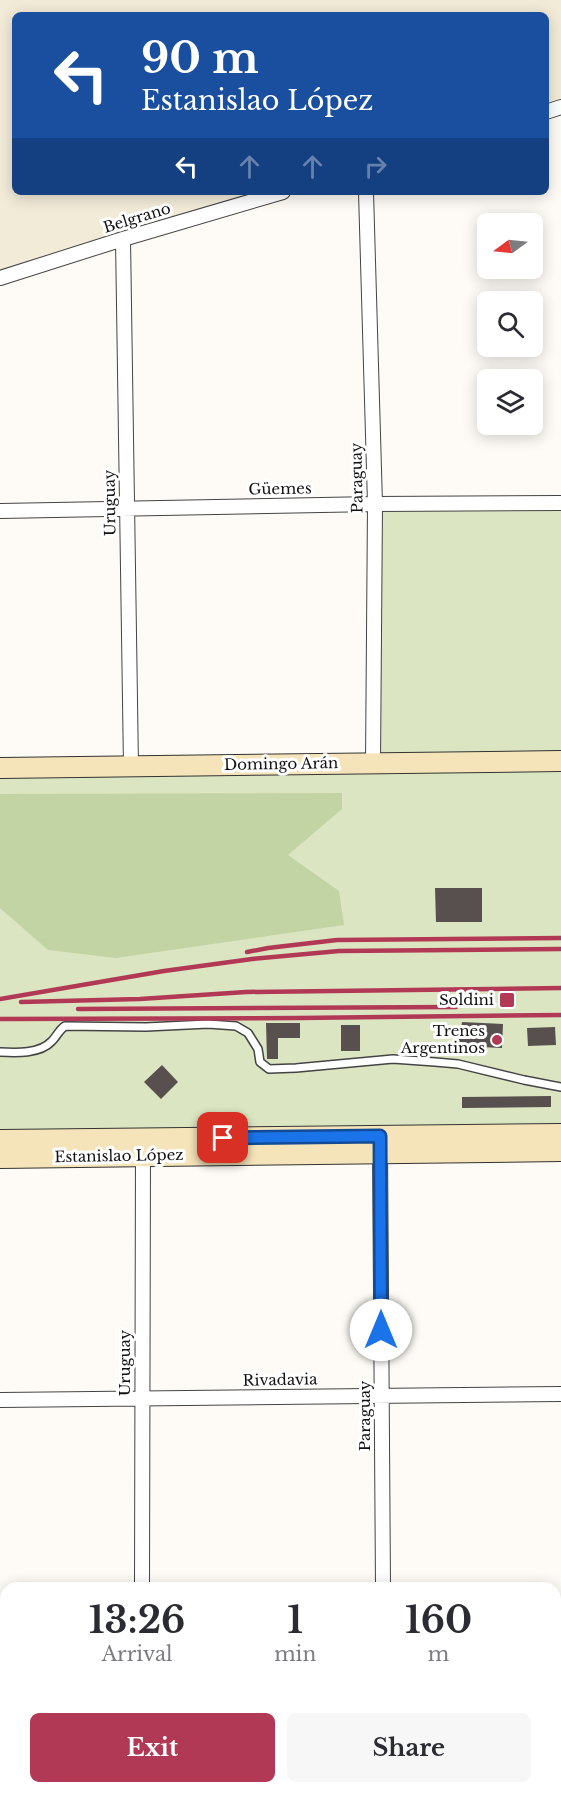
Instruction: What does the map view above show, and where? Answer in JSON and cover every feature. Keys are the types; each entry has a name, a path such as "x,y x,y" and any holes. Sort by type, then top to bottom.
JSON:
{"main road":[{"name":"Domingo Arán","path":"0,768 561,761"},
{"name":"Estanislao López","path":"380,1145 561,1134"},
{"name":"Estanislao López","path":"0,1140 143,1147 380,1145 561,1151"},
{"name":"Estanislao López","path":"0,1158 143,1147"}],"street":[{"name":"Belgrano","path":"0,278 274,195"},
{"name":"Paraguay","path":"366,195 375,504 373,763"},
{"name":"Uruguay","path":"123,239 131,766"},
{"name":"Güemes","path":"0,511 561,503"},
{"name":"Paraguay","path":"380,1145 383,1582"},
{"name":"Uruguay","path":"142,1582 143,1147"},
{"name":"Rivadavia","path":"0,1400 561,1394"}],"lane":[{"path":"0,1052 39,1050 52,1042 65,1026 146,1027 208,1024 236,1026 248,1033 258,1048 260,1062 269,1068 296,1068 393,1059 458,1064 561,1087"}],"shaded area":[{"path":"0,0 561,0 561,107 549,111 549,12 12,12 12,195 273,195 0,278"}],"green space":[{"path":"561,503 561,1134 0,1140 0,768 373,763 375,504"},
{"path":"342,793 342,809 288,855 339,891 344,925 116,958 48,950 0,908 0,794"}],"building":[{"path":"435,888 482,888 482,922 436,922"},
{"path":"462,1022 503,1024 502,1048 458,1046 459,1029 461,1029"},
{"path":"266,1023 300,1023 300,1038 278,1038 278,1059 267,1059"},
{"path":"341,1025 360,1025 360,1051 341,1051"},
{"path":"555,1027 556,1045 528,1046 527,1028"},
{"path":"162,1065 178,1082 161,1099 144,1082"},
{"path":"551,1096 551,1107 462,1108 462,1097"}],"railway":[{"path":"247,952 337,940 561,938"},
{"path":"0,999 164,971 252,959 339,951 561,949"},
{"path":"21,1002 140,999 246,992 561,988"},
{"path":"78,1009 456,1007"},
{"path":"0,1019 561,1015"}],"place":[{"name":"Soldini","path":"507,1000"},
{"name":"Trenes Argentinos","path":"497,1040"}],"route":[{"path":"223,1138 380,1136 381,1330"}]}
